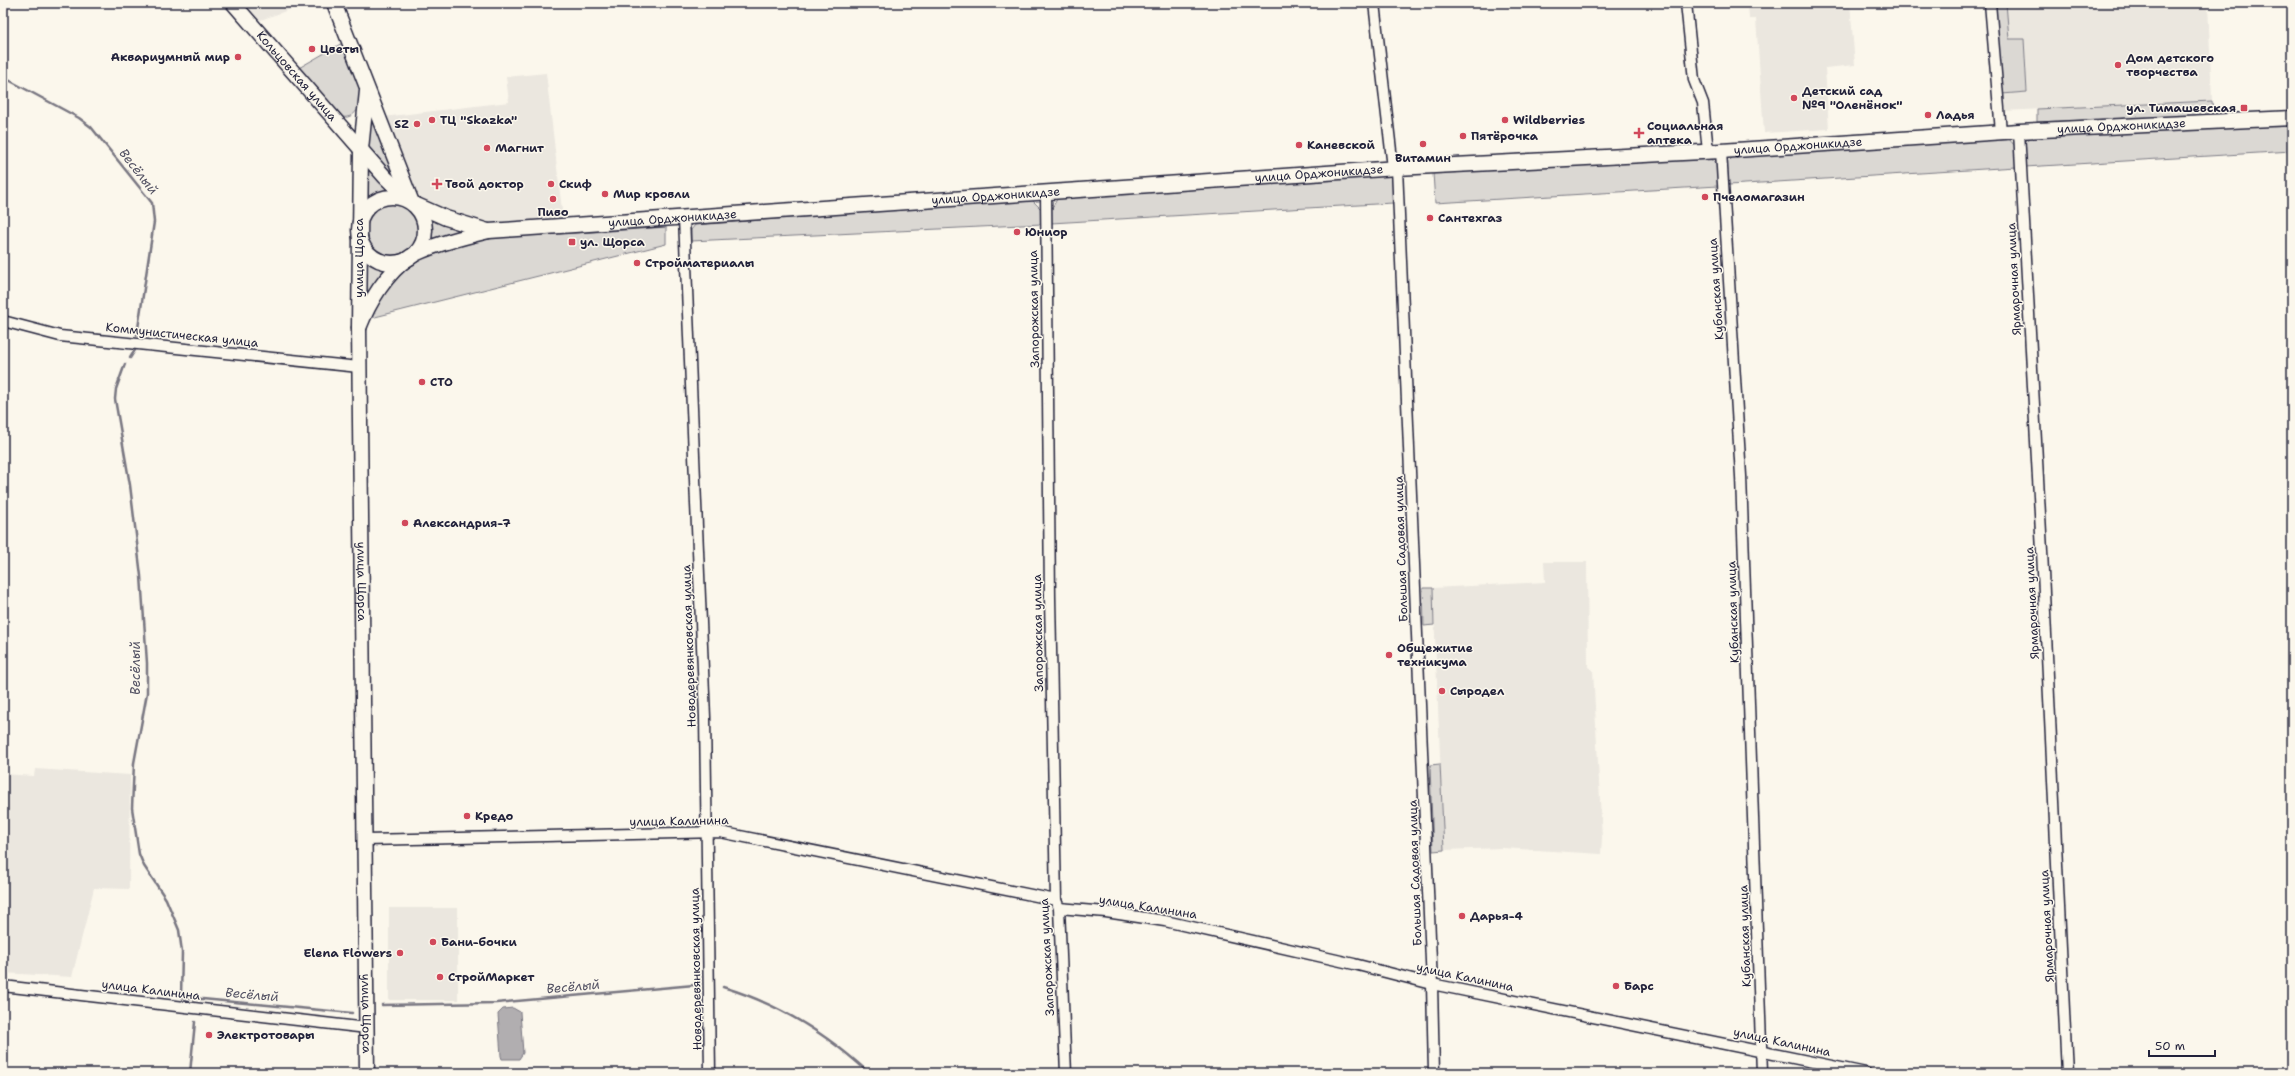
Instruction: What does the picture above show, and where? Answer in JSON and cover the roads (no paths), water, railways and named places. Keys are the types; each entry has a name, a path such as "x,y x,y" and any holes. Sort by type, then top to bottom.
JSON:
{"main road":[{"name":"Кольцовская улица","path":"233,3 361,149 412,203"},
{"name":"улица Щорса","path":"334,3 367,91 412,203"},
{"name":"улица Щорса","path":"367,91 361,149 359,230 366,840 367,1073"},
{"name":"улица Орджоникидзе","path":"489,231 1395,168 1714,151 2001,132 2292,118"},
{"path":"391,196 402,198 446,218 489,231 450,242 397,262 377,259 362,244 359,230 363,213 375,201 391,196"},
{"path":"359,328 376,294 392,274 411,257 420,246 425,228 421,214 412,203"}],"street":[{"name":"Большая Садовая улица","path":"1374,3 1395,168 1432,984 1434,1073"},
{"name":"Кубанская улица","path":"1686,3 1694,80 1703,103 1714,151 1741,476 1762,1073"},
{"path":"1990,3 2001,132"},
{"name":"Ярмарочная улица","path":"2019,131 2042,535 2067,1073"},
{"name":"Запорожская улица","path":"1046,192 1050,598 1058,904 1066,1073"},
{"name":"Новодеревянковская улица","path":"684,218 705,717 710,1073"},
{"name":"Коммунистическая улица","path":"3,321 60,336 360,367"},
{"name":"улица Калинина","path":"366,840 731,833 1058,904 1165,921 1354,964 1432,984 1866,1073"},
{"name":"улица Калинина","path":"3,986 367,1028"}],"waterway":[{"name":"Весёлый","path":"3,77 79,118 91,127 152,203 154,222 137,335"},
{"name":"Весёлый","path":"130,358 135,350"},
{"name":"Весёлый","path":"125,364 116,389 115,399 130,485 141,576 147,663 147,693 134,763 132,808 139,854 144,866 166,899 179,930 182,952 181,997 352,1013"},
{"name":"Весёлый","path":"382,1005 496,1003 694,985"},
{"name":"Весёлый","path":"723,987 763,1002 801,1021 836,1045 869,1073"},
{"path":"190,1073 195,1022"}],"place":[{"name":"Цветы","path":"312,49"},
{"name":"Аквариумный мир","path":"238,57"},
{"name":"Дом детского творчества","path":"2118,65"},
{"name":"Детский сад №9 \"Оленёнок\"","path":"1794,98"},
{"name":"ул. Тимашевская","path":"2244,108"},
{"name":"Ладья","path":"1928,115"},
{"name":"ТЦ \"Skazka\"","path":"432,120"},
{"name":"Wildberries","path":"1505,120"},
{"name":"SZ","path":"417,124"},
{"name":"Социальная аптека","path":"1639,133"},
{"name":"Пятёрочка","path":"1463,136"},
{"name":"Витамин","path":"1423,144"},
{"name":"Каневской","path":"1299,145"},
{"name":"Магнит","path":"487,148"},
{"name":"Твой доктор","path":"437,184"},
{"name":"Скиф","path":"551,184"},
{"name":"Мир кровли","path":"605,194"},
{"name":"Пчеломагазин","path":"1705,197"},
{"name":"Пиво","path":"553,199"},
{"name":"Сантехгаз","path":"1430,218"},
{"name":"Юниор","path":"1017,232"},
{"name":"ул. Щорса","path":"572,242"},
{"name":"Стройматериалы","path":"637,263"},
{"name":"СТО","path":"422,382"},
{"name":"Александрия-7","path":"405,523"},
{"name":"Общежитие техникума","path":"1389,655"},
{"name":"Сыродел","path":"1442,691"},
{"name":"Кредо","path":"467,816"},
{"name":"Дарья-4","path":"1462,916"},
{"name":"Бани-бочки","path":"433,942"},
{"name":"Elena Flowers","path":"400,953"},
{"name":"СтройМаркет","path":"440,977"},
{"name":"Барс","path":"1616,986"},
{"name":"Электротовары","path":"209,1035"}]}
